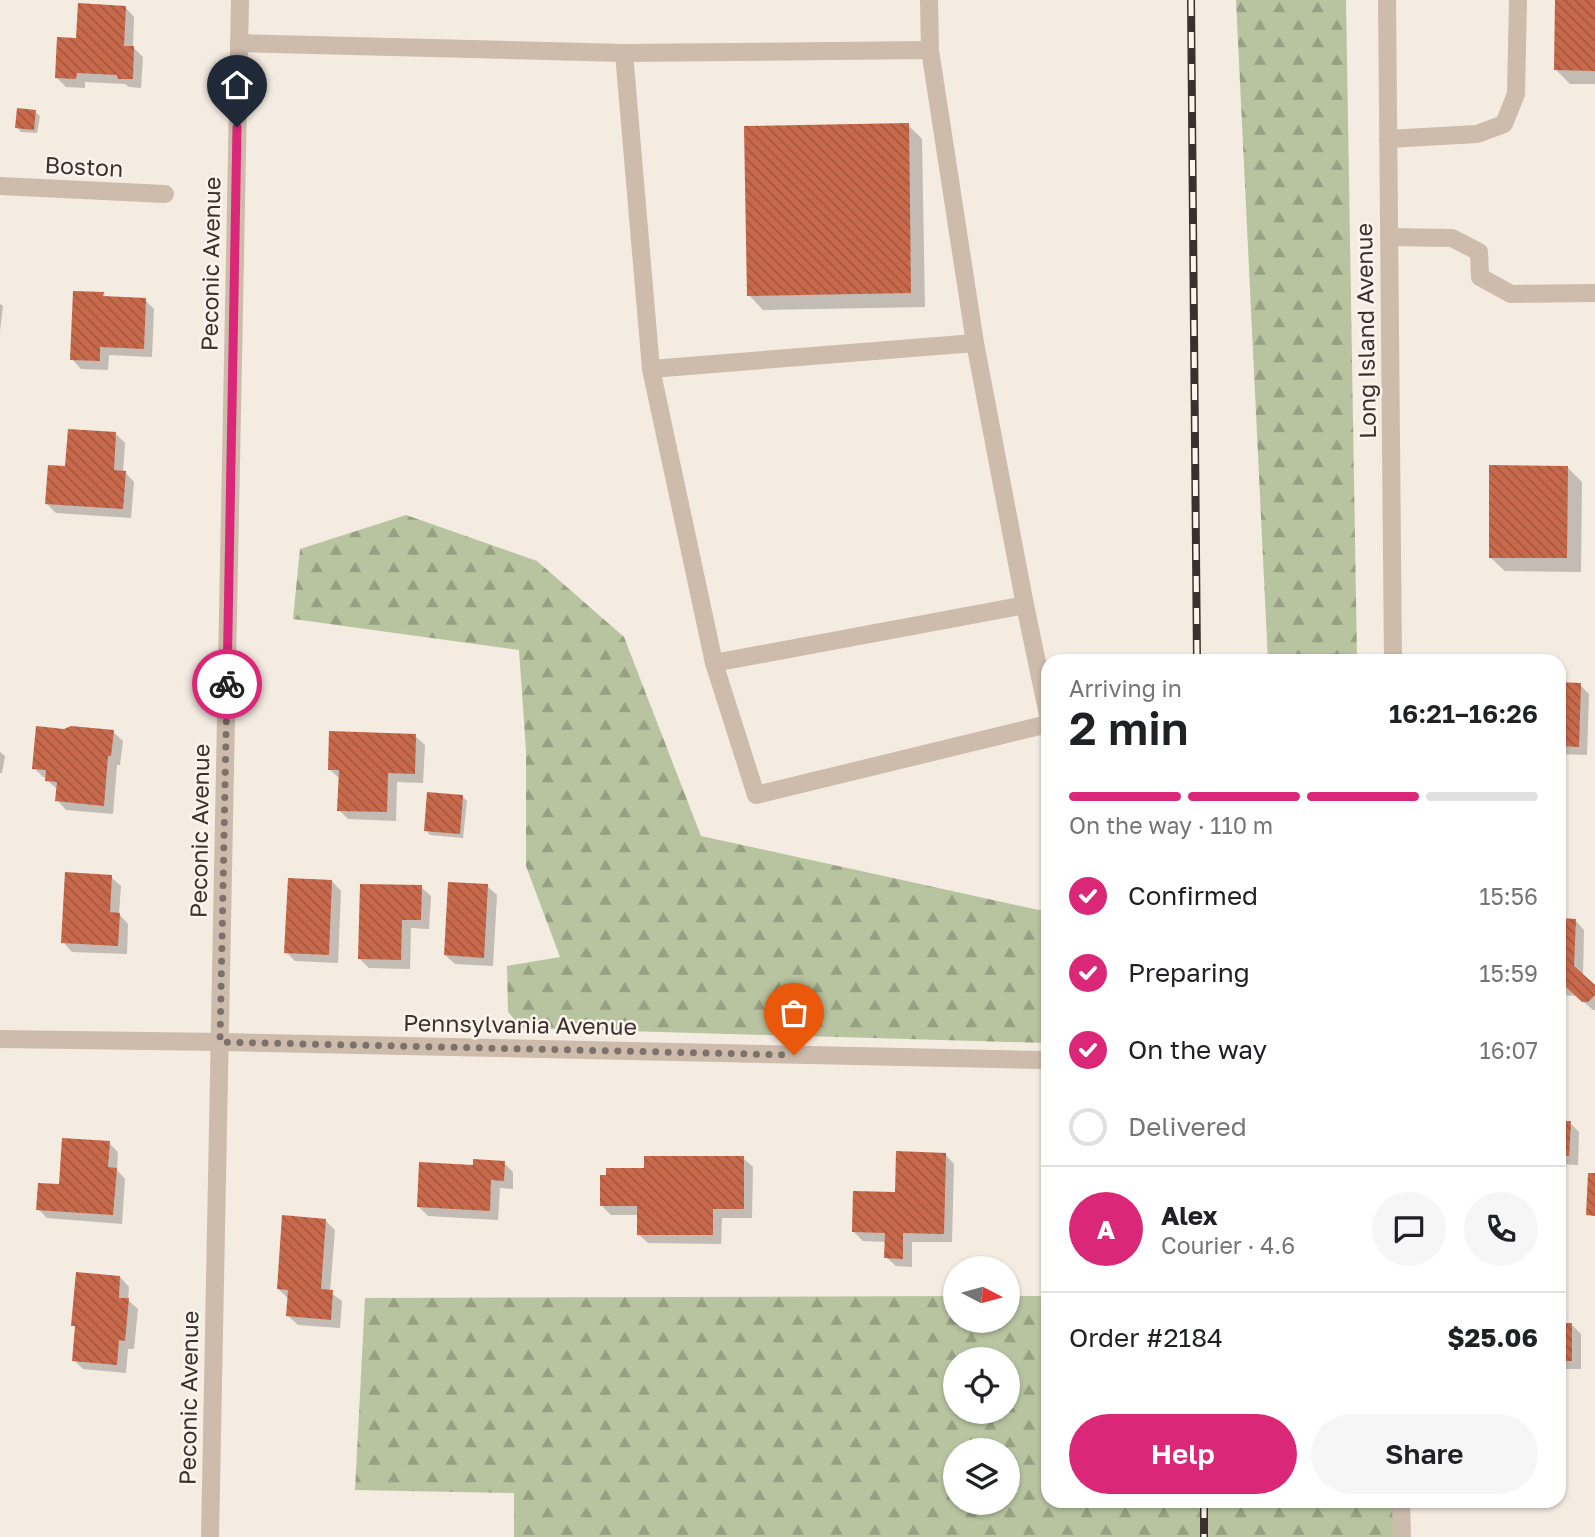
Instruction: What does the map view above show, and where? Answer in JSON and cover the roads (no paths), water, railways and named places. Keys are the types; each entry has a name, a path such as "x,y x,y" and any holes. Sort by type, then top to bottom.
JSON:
{"street":[{"name":"Peconic Avenue","path":"210,1537 240,0"},
{"path":"929,0 930,51 975,343 1041,682"},
{"name":"Long Island Avenue","path":"1387,0 1393,654"},
{"path":"1388,139 1478,134 1504,124 1516,94 1518,0"},
{"path":"239,43 624,53 930,51"},
{"path":"624,53 651,369 714,663 756,795 1041,726"},
{"name":"Boston","path":"0,186 165,194"},
{"path":"1389,237 1451,238 1479,252 1480,277 1511,294 1595,293"},
{"path":"651,369 975,343"},
{"path":"714,663 1025,605"},
{"name":"Pennsylvania Avenue","path":"0,1040 220,1042 1040,1060"},
{"path":"1401,1508 1402,1537"}],"railway":[{"path":"1191,0 1197,654"},
{"path":"1204,1508 1204,1537"}]}
